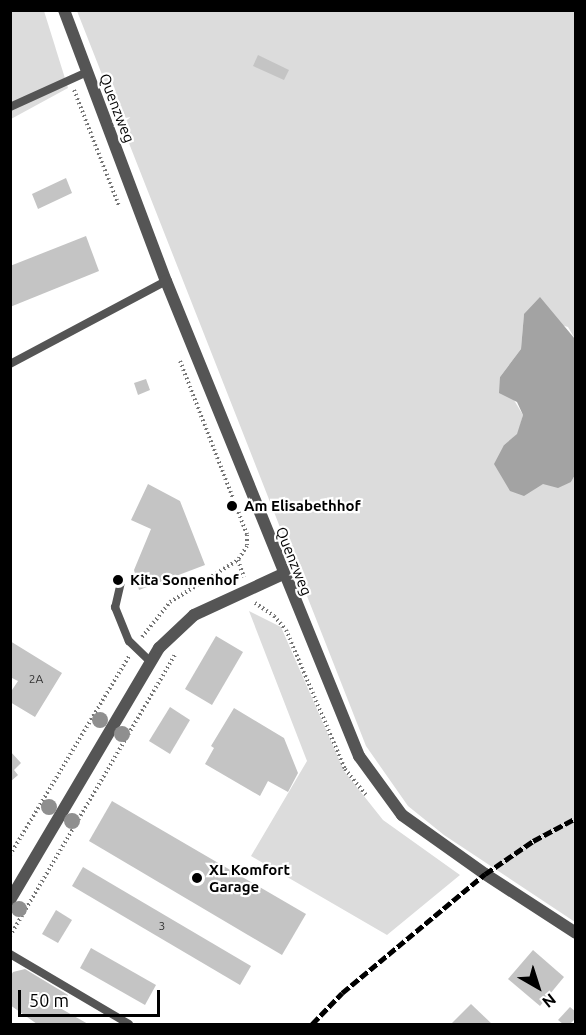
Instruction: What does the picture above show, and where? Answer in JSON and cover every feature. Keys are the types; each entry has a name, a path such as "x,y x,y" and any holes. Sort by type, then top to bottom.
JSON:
{"street":[{"name":"Quenzweg","path":"64,10 166,281 359,756 402,815 485,874 576,933"},
{"path":"10,900 159,648 194,615 283,573"}],"lane":[{"path":"10,107 87,72"},
{"path":"10,364 166,281"},
{"path":"121,582 115,607 129,641 151,662"},
{"path":"10,954 129,1024"}],"path":[{"path":"244,604 255,605"},
{"path":"10,936 181,647"}],"shaded area":[{"path":"11,11 44,11 68,88 11,119"},
{"path":"77,11 575,11 575,339 568,327 524,314 521,349 500,377 523,415 518,434 504,445 543,484 571,482 575,475 575,922 444,835 408,806 366,746"},
{"path":"540,297 575,339 575,475 571,482 558,488 543,484 524,496 510,491 494,464 504,445 517,434 523,415 517,402 499,393 500,377 521,349 524,314"},
{"path":"249,611 281,627 344,771 383,820 460,875 387,935 251,856 307,761"}],"building":[{"path":"258,55 289,70 284,80 253,66"},
{"path":"66,178 72,193 38,209 32,194"},
{"path":"86,236 99,271 10,307 10,266"},
{"path":"146,379 150,390 138,395 134,383"},
{"path":"148,484 180,501 205,565 139,590 134,570 151,529 131,520"},
{"path":"216,636 243,652 212,705 185,689"},
{"path":"10,641 62,673 35,717 10,702 10,693 18,681 10,677"},
{"path":"170,707 190,720 170,754 149,741"},
{"path":"234,708 284,738 298,773 288,792 268,781 260,796 205,764 214,748 211,746"},
{"path":"10,751 21,763 14,770 18,775 10,782"},
{"name":"XL Komfort Garage","path":"112,801 306,914 282,955 89,841"},
{"path":"83,867 251,966 240,985 72,886"},
{"path":"56,910 72,920 58,943 42,934"},
{"path":"91,948 156,985 145,1005 80,968"},
{"path":"533,950 564,977 540,1006 508,979"},
{"path":"25,969 68,995 60,1008 88,1024 37,1024 10,1005 10,977 13,972"},
{"path":"471,1004 492,1024 451,1024"},
{"path":"570,1007 576,1012 576,1018 570,1024 563,1024 558,1020"}],"railway":[{"path":"312,1024 342,993 485,874 533,841 576,818"}],"place":[{"name":"Am Elisabethhof","path":"232,506"},
{"name":"Kita Sonnenhof","path":"118,580"},
{"name":"XL Komfort Garage","path":"197,878"}]}
